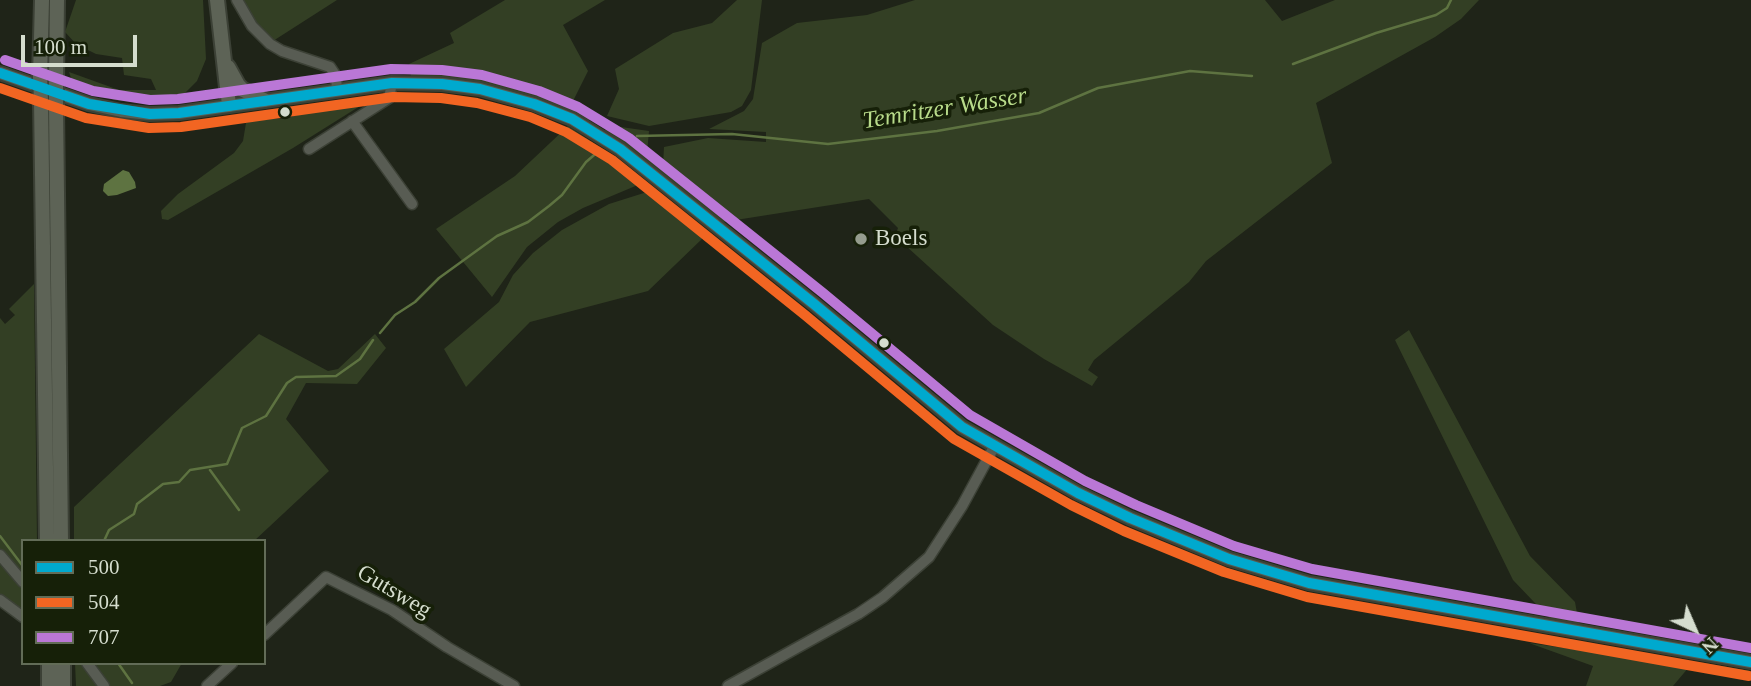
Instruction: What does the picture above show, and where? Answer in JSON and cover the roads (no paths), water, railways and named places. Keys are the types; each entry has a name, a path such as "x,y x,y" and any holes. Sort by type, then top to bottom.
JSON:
{"highway":[{"path":"42,0 40,78 47,539"},
{"path":"57,0 56,236 61,539"},
{"path":"217,0 229,105"},
{"path":"224,59 238,85 264,100"},
{"path":"48,665 49,686"},
{"path":"62,665 63,686"}],"main road":[{"path":"0,73 69,98 121,111 150,114 179,113 392,83 442,84 480,89 534,104 572,119 620,149 814,304 952,419 994,447 1130,518 1229,559 1351,592 1751,662"}],"street":[{"path":"236,0 252,26 270,44 282,51 330,67 336,76 337,90"},
{"path":"309,149 389,98 392,83"},
{"path":"352,121 412,204"},
{"path":"728,686 859,614 929,557 962,506 994,447"},
{"path":"0,555 21,580"},
{"name":"Gutsweg","path":"266,633 326,577 392,610 447,648 514,686"},
{"path":"0,600 21,616"},
{"path":"89,665 104,686"},
{"path":"207,686 230,665"}],"waterway":[{"name":"Temritzer Wasser","path":"1293,64 1376,33 1436,15 1447,8 1451,0"},
{"name":"Temritzer Wasser","path":"637,136 732,134 828,144 937,131 1039,113 1098,88 1190,71 1252,76"},
{"name":"Temritzer Wasser","path":"380,333 395,315 415,302 439,278 497,236 528,222 549,206 562,195 586,162 600,150"},
{"name":"Temritzer Wasser","path":"105,539 109,530 134,514 137,504 163,484 179,482 190,470 227,464 242,428 266,416 287,383 296,377 336,376 360,359 373,340"},
{"path":"210,470 239,510"},
{"name":"Temritzer Wasser","path":"0,536 21,564"},
{"path":"119,665 132,683"}],"place":[{"name":"Boels","path":"861,239"}]}
